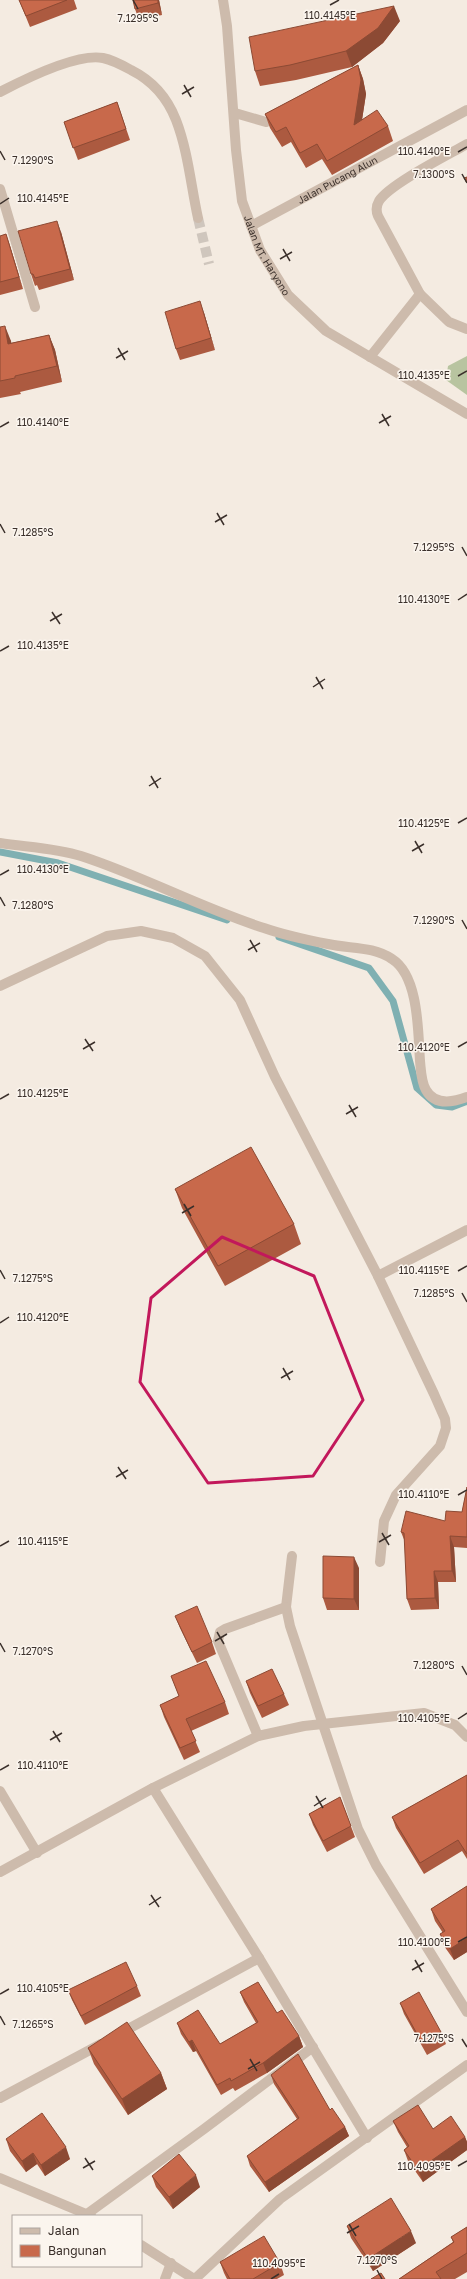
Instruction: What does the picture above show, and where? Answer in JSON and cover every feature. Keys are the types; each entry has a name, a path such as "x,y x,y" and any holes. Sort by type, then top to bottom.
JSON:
{"street":[{"name":"Jalan MT. Haryono","path":"223,0 235,113 236,150 242,201 260,250 288,295 326,332 467,414"},
{"path":"0,92 44,71 90,58 102,58 138,73 149,80 166,97 176,121 198,218"},
{"name":"Jalan Pucang Alun","path":"251,226 467,110"},
{"path":"235,113 266,122"},
{"path":"467,144 401,183 382,197 378,202 376,211 420,294 448,322 467,329"},
{"path":"0,189 35,307"},
{"path":"370,357 420,294"},
{"path":"0,843 79,855 264,928 328,944 374,950 392,959 400,966 411,988 415,1004 421,1070 426,1091 437,1099 447,1103 467,1097"},
{"path":"0,986 106,936 141,930 173,938 205,956 240,1000 274,1078 378,1276 445,1419 446,1428 440,1446 396,1495 384,1521 380,1562"},
{"path":"378,1276 467,1230"},
{"path":"292,1556 286,1607 290,1626 358,1829 380,1872 467,2012"},
{"path":"258,1736 218,1640 219,1636 225,1629 286,1607"},
{"path":"0,1872 153,1788 258,1736 304,1726 324,1726 424,1713 440,1717 455,1725 467,1737"},
{"path":"153,1788 259,1958 368,2138"},
{"path":"0,1791 37,1853"},
{"path":"0,2098 259,1958"},
{"path":"0,2178 89,2215 313,2047"},
{"path":"142,2246 172,2263 195,2279 280,2199 368,2138 467,2065"},
{"path":"165,2279 172,2263"}],"highlighted area":[{"path":"222,1237 314,1276 363,1400 313,1476 208,1483 140,1382 151,1298"}],"green space":[{"path":"467,356 467,395 446,380 448,366"}],"building":[{"path":"19,0 67,0 26,16"},
{"path":"133,0 158,0 158,3 135,9"},
{"path":"394,6 378,28 346,51 290,65 255,71 249,37"},
{"path":"358,65 361,80 354,125 377,110 388,126 327,161 317,144 300,153 286,127 276,132 265,114"},
{"path":"117,102 126,129 73,148 64,122"},
{"path":"57,221 70,269 35,278 33,274 31,274 18,231"},
{"path":"6,234 19,277 0,282 0,236"},
{"path":"200,301 211,338 176,349 165,312"},
{"path":"5,326 8,344 49,335 57,366 0,381 0,327"},
{"path":"251,1147 294,1224 218,1266 175,1189"},
{"path":"467,1487 467,1537 450,1536 452,1571 434,1571 435,1598 407,1599 404,1533 401,1532 406,1511 445,1521 446,1511 462,1512"},
{"path":"323,1556 354,1557 354,1599 323,1598"},
{"path":"197,1606 212,1642 192,1652 175,1616"},
{"path":"206,1661 225,1702 186,1719 196,1741 180,1748 160,1705 179,1696 171,1676"},
{"path":"272,1669 284,1694 258,1706 246,1681"},
{"path":"467,1775 467,1854 458,1840 420,1863 392,1817"},
{"path":"340,1797 351,1826 323,1841 309,1814"},
{"path":"467,1886 467,1938 450,1949 440,1934 445,1931 431,1909"},
{"path":"126,1962 137,1986 81,2016 68,1990"},
{"path":"258,1982 277,2013 282,2010 299,2036 263,2063 231,2081 230,2078 217,2085 192,2040 189,2042 177,2023 198,2010 220,2044 258,2022 240,1992"},
{"path":"419,1992 441,2032 422,2043 400,2003"},
{"path":"127,2022 161,2073 122,2099 88,2048"},
{"path":"298,2054 330,2110 332,2108 345,2127 265,2182 247,2156 299,2118 271,2075"},
{"path":"418,2105 433,2129 451,2116 465,2137 418,2170 404,2150 409,2146 393,2121"},
{"path":"42,2113 66,2147 41,2165 33,2153 22,2161 6,2139"},
{"path":"179,2154 196,2175 169,2197 152,2176"},
{"path":"391,2198 411,2231 368,2259 347,2226"},
{"path":"467,2227 467,2253 436,2272 441,2279 399,2279 454,2242 451,2237"},
{"path":"264,2236 280,2263 253,2279 230,2279 220,2262"},
{"path":"381,2273 385,2279 371,2279"}],"waterway":[{"path":"0,852 58,863 227,920"},
{"path":"279,937 369,968 393,1001 417,1088 436,1105 452,1107 465,1102"}],"tunnel":[{"path":"198,218 209,264"}]}
